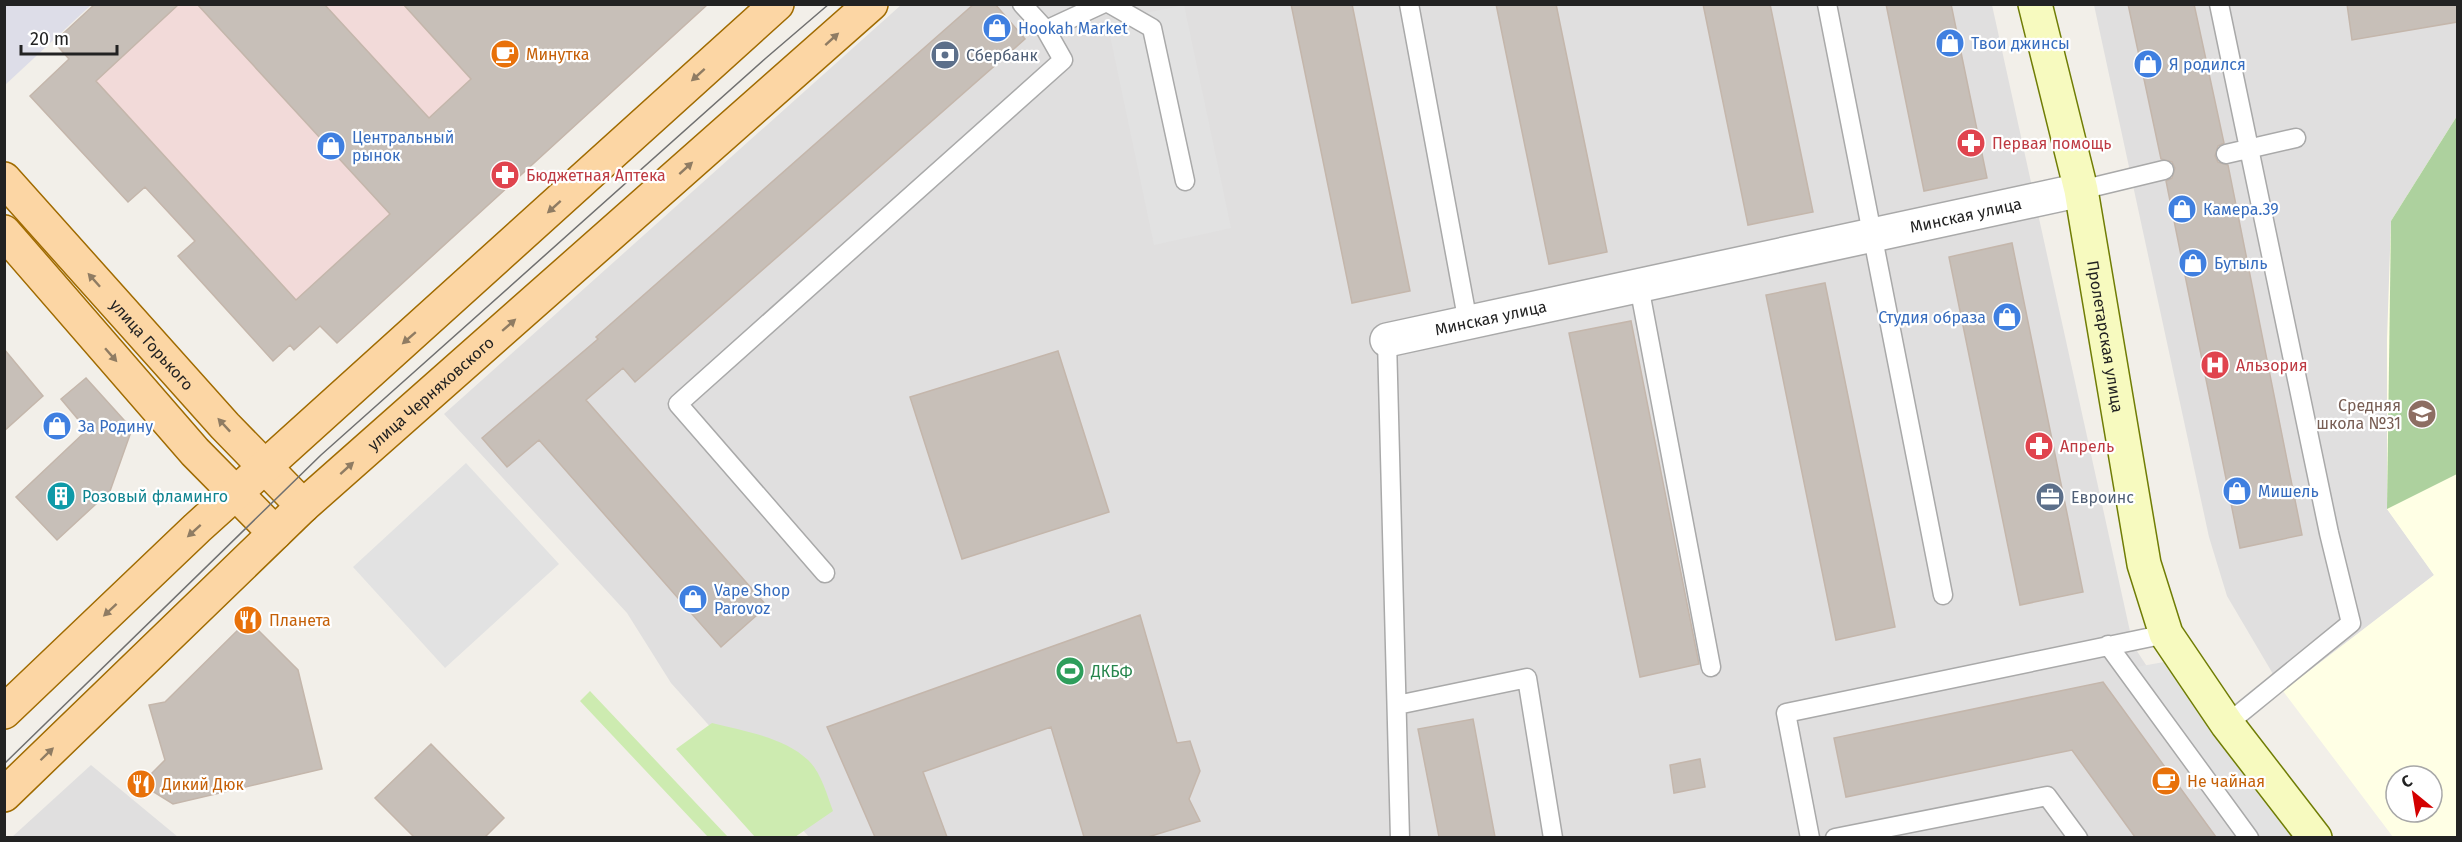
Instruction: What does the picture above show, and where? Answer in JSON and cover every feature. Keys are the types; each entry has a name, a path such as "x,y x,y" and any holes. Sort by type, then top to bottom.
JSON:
{"main road":[{"path":"4,712 111,608 236,493 777,4"},
{"name":"улица Черняховского","path":"4,795 303,506 871,4"},
{"name":"Пролетарская улица","path":"2035,4 2081,190 2144,564 2166,634 2228,724 2315,837"},
{"name":"улица Горького","path":"4,179 225,426 303,506"},
{"path":"4,232 195,452 275,532"}],"street":[{"name":"Минская улица","path":"1387,340 2081,190"}],"lane":[{"path":"825,573 678,404 1063,60 1046,30 1022,4"},
{"path":"1046,30 1102,4"},
{"path":"1110,4 1152,28 1185,181"},
{"path":"1409,4 1468,323"},
{"path":"1827,4 1943,595"},
{"path":"2218,4 2329,533 2351,623 2228,724"},
{"path":"2226,154 2296,138"},
{"path":"2081,190 2164,170"},
{"path":"1639,286 1712,667"},
{"name":"Минская улица","path":"1387,340 1400,837"},
{"path":"1810,837 1786,713 2166,634"},
{"path":"2108,645 2249,837"},
{"path":"1397,705 1527,678 1553,837"},
{"path":"1835,837 2047,796 2078,837"}],"shaded area":[{"path":"5,4 91,4 91,5 5,85"},
{"name":"Центральный рынок","path":"95,5 708,5 337,343 320,326 294,350 46,80 69,59 54,42"},
{"path":"901,5 1992,5 2133,645 2258,837 809,837 671,683 627,613 444,414"},
{"path":"1184,5 1231,228 1154,245 1107,21"},
{"path":"2094,5 2457,5 2457,116 2391,221 2387,509 2434,575 2283,691 2227,596 2209,537"},
{"name":"Средняя школа №31","path":"2457,116 2457,837 2393,837 2283,691 2434,575 2387,509 2387,340 2391,221"},
{"path":"466,463 559,564 445,668 353,567"},
{"path":"2164,662 2296,837 2249,837 2125,669"},
{"path":"91,765 178,837 12,837"}],"green space":[{"path":"2457,116 2457,474 2387,509 2391,221"},
{"path":"590,691 728,837 708,837 580,701"},
{"path":"712,723 775,740 798,752 817,771 833,811 795,837 755,837 676,749"}],"building":[{"name":"Центральный рынок","path":"95,4 179,4 96,81 296,300 390,214 197,4 324,4 429,118 471,79 403,4 708,4 337,343 320,326 294,350 290,345 273,361 178,256 195,241 145,187 128,202 30,96 69,59 54,42"},
{"path":"974,4 995,4 1025,39 635,382 623,368 586,400 767,606 721,647 539,440 507,467 482,438 598,339 596,337"},
{"path":"1291,4 1352,4 1410,291 1352,303"},
{"path":"1496,4 1556,4 1607,252 1549,264"},
{"path":"1703,4 1770,4 1813,212 1748,225"},
{"path":"1886,4 1951,4 1987,178 1924,191"},
{"path":"2128,4 2194,4 2224,143 2218,146 2215,156 2218,162 2228,165 2302,535 2240,548 2166,181 2172,178 2175,168 2172,162 2161,159"},
{"path":"2347,4 2457,4 2457,22 2352,40"},
{"path":"2012,243 2083,592 2020,605 1949,257"},
{"path":"1825,283 1895,627 1836,640 1766,295"},
{"path":"1631,321 1699,664 1640,677 1569,333"},
{"path":"4,349 43,396 4,431"},
{"path":"1058,351 1109,512 962,559 910,397"},
{"path":"86,378 132,429 110,491 57,540 16,497 87,430 61,399"},
{"name":"ДКБФ","path":"1140,615 1177,743 1190,741 1200,771 1189,799 1200,821 1148,837 1084,837 1051,727 923,772 947,837 875,837 827,727"},
{"name":"Планета","path":"248,620 298,670 322,769 173,804 141,784 165,760 149,705 165,702"},
{"path":"2103,682 2216,837 2135,837 2072,750 1846,797 1834,738"},
{"path":"1473,719 1495,837 1439,837 1418,729"},
{"path":"431,744 504,818 485,837 414,837 375,798"},
{"path":"1700,759 1705,787 1674,793 1670,765"}],"tram line":[{"path":"4,764 321,455 829,4"}],"place":[{"name":"Hookah Market","path":"997,28"},
{"name":"Твои джинсы","path":"1950,43"},
{"name":"Минутка","path":"505,54"},
{"name":"Сбербанк","path":"945,55"},
{"name":"Я родился","path":"2148,64"},
{"name":"Первая помощь","path":"1971,143"},
{"name":"Центральный рынок","path":"331,146"},
{"name":"Бюджетная Аптека","path":"505,175"},
{"name":"Камера.39","path":"2182,209"},
{"name":"Бутыль","path":"2193,263"},
{"name":"Студия образа","path":"2007,317"},
{"name":"Альзория","path":"2215,365"},
{"name":"Средняя школа №31","path":"2422,414"},
{"name":"За Родину","path":"57,426"},
{"name":"Апрель","path":"2039,446"},
{"name":"Мишель","path":"2237,491"},
{"name":"Розовый фламинго","path":"61,496"},
{"name":"Евроинс","path":"2050,497"},
{"name":"Vape Shop Parovoz","path":"693,599"},
{"name":"Планета","path":"248,620"},
{"name":"ДКБФ","path":"1070,671"},
{"name":"Не чайная","path":"2166,781"},
{"name":"Дикий Дюк","path":"141,784"}]}
